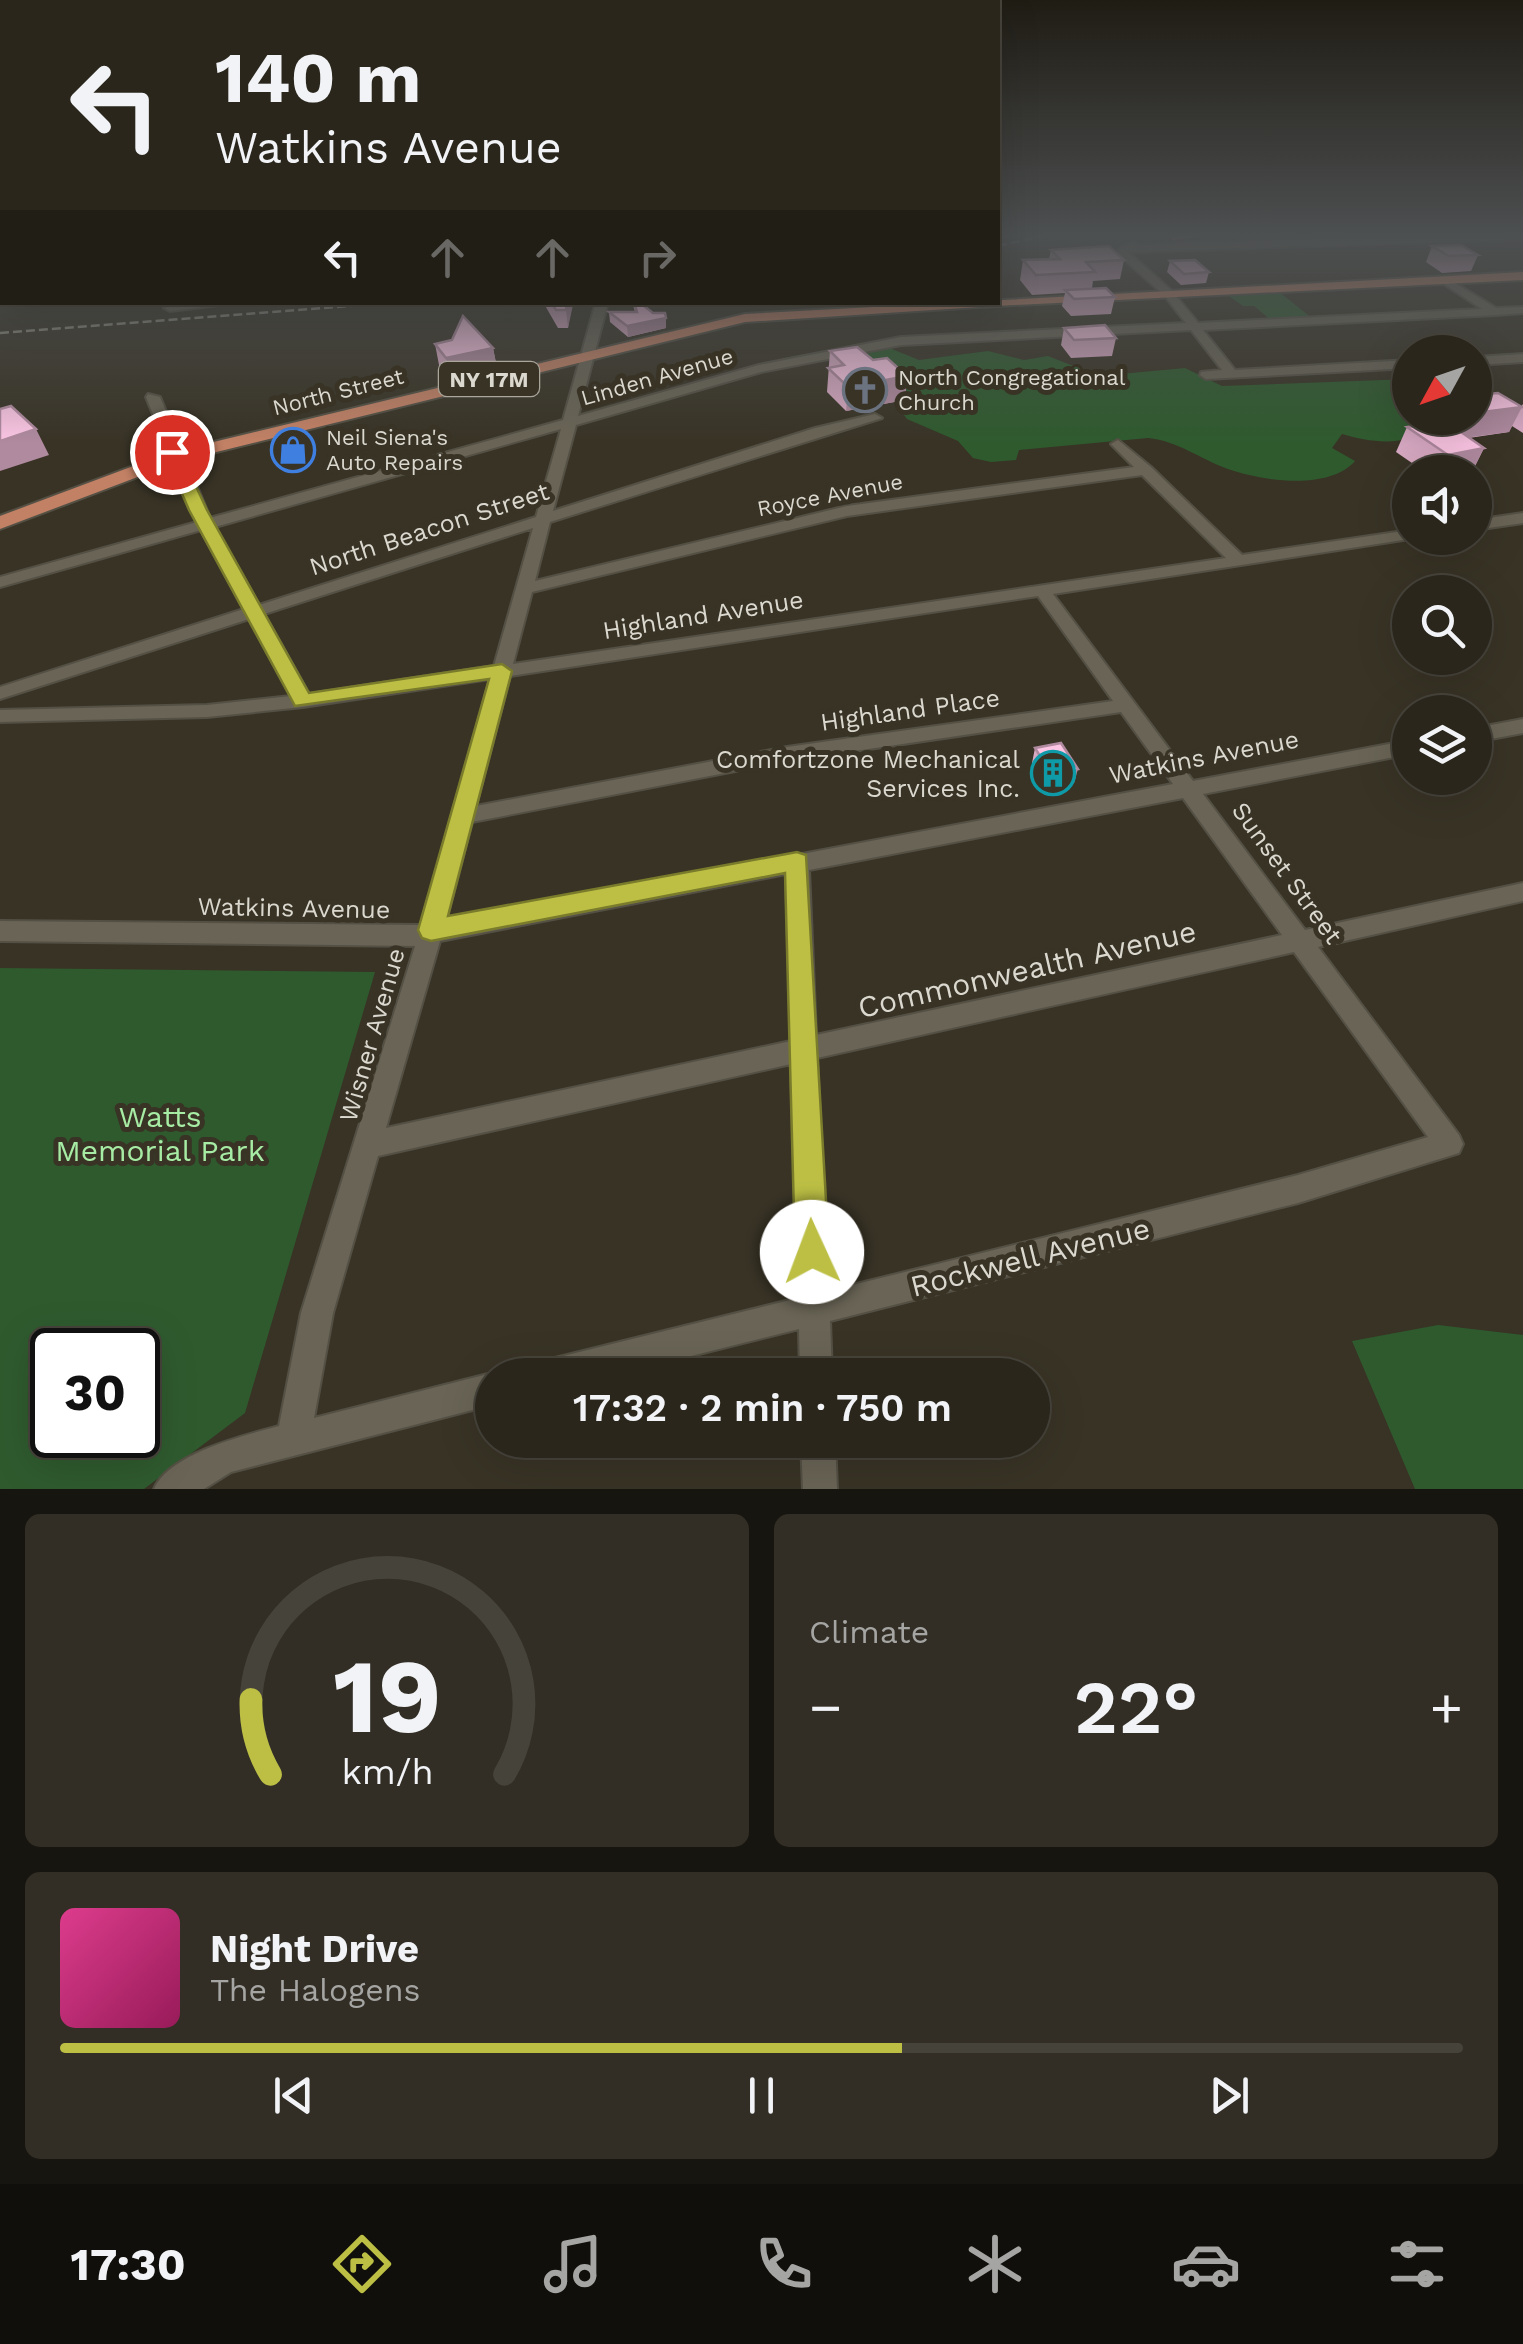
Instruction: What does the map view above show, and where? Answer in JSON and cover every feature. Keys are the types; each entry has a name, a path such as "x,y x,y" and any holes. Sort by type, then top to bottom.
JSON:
{"main road":[{"name":"North Street","path":"0,523 174,457 586,355 766,315 942,305"}],"street":[{"path":"1177,304 1232,374"},
{"path":"1483,304 1495,312"},
{"path":"170,308 204,305"},
{"name":"Wisner Avenue","path":"294,1436 317,1312 431,930 546,519 601,305"},
{"name":"Linden Avenue","path":"0,582 759,369 869,346 1523,310"},
{"path":"1492,360 1523,358"},
{"path":"1206,375 1392,365"},
{"path":"153,397 174,457 207,524 303,701"},
{"name":"North Beacon Street","path":"0,693 820,431 875,418"},
{"path":"1118,444 1238,560"},
{"name":"Royce Avenue","path":"526,588 846,511 1146,470"},
{"path":"1492,523 1523,518"},
{"name":"Highland Avenue","path":"0,716 207,711 303,701 1392,537"},
{"name":"Sunset Street","path":"1041,590 1449,1144"},
{"name":"Highland Place","path":"463,816 787,754 1129,705"},
{"path":"1492,732 1523,726"},
{"name":"Watkins Avenue","path":"0,930 409,938 431,930 1392,750"},
{"path":"797,862 815,1358"},
{"name":"Commonwealth Avenue","path":"368,1145 1523,892"},
{"name":"Rockwell Avenue","path":"622,1358 1298,1189 1449,1144"},
{"path":"171,1489 225,1457 294,1436 475,1393"},
{"path":"819,1458 820,1489"}],"green space":[{"path":"1295,304 1313,319 1272,321 1254,306 1243,306"},
{"path":"887,347 919,360 988,351 1024,360 1048,356 1099,376 1185,368 1222,386 1392,380 1392,435 1416,435 1390,441 1342,434 1332,448 1355,461 1329,477 1312,480 1276,480 1242,473 1148,438 1019,450 1016,460 991,462 973,458 958,441 907,419 898,407 908,400 900,387 864,359 864,352"},
{"name":"Watts Memorial Park","path":"0,968 375,972 245,1413 144,1489 0,1489"},
{"path":"1438,1325 1523,1335 1523,1489 1415,1489 1352,1341"}],"building":[{"path":"635,305 643,305 653,313 665,313 666,318 627,326 609,312 637,312"},
{"path":"463,316 493,348 446,358 435,344 452,340"},
{"path":"1105,325 1116,338 1074,340 1064,328"},
{"path":"857,347 873,360 887,358 907,376 848,387 828,368 844,365 830,351"},
{"path":"1498,393 1522,407 1492,411 1492,394"},
{"path":"11,406 36,429 0,441 0,409"},
{"path":"1419,435 1465,435 1484,448 1448,455"},
{"path":"1061,743 1078,769 1051,774 1035,748"}],"railway":[{"path":"0,333 362,305"}],"place":[{"name":"North Congregational Church","path":"865,390"},
{"name":"Neil Siena's Auto Repairs","path":"293,450"},
{"name":"Comfortzone Mechanical Services Inc.","path":"1053,773"}],"route":[{"path":"172,452 198,510 303,701 502,671 431,930 797,862 812,1252"}]}
